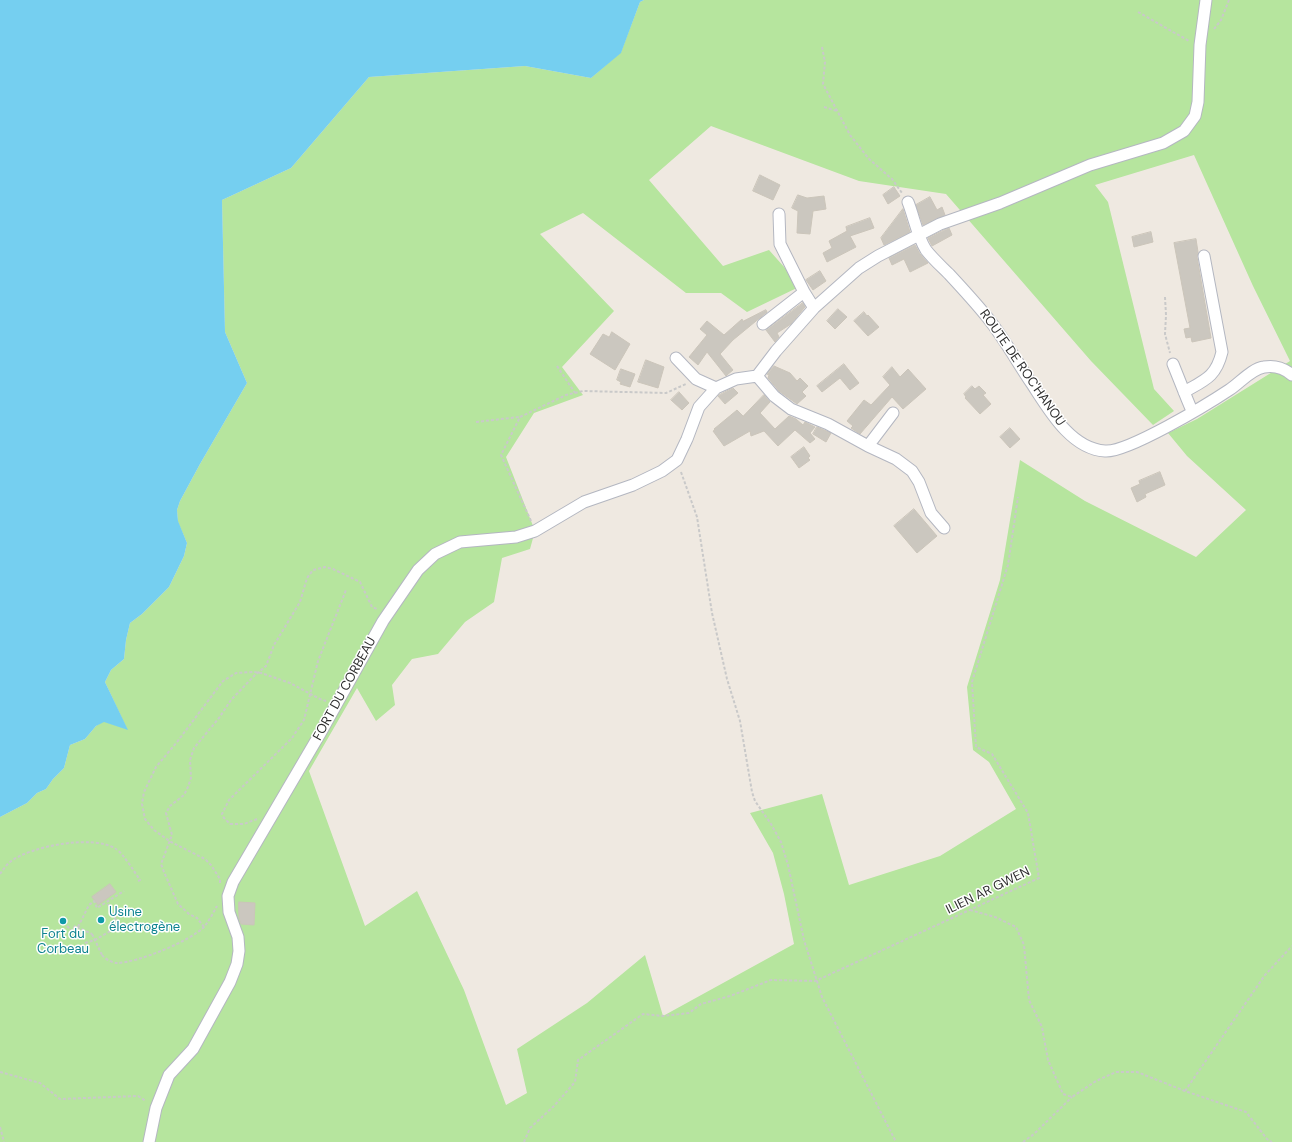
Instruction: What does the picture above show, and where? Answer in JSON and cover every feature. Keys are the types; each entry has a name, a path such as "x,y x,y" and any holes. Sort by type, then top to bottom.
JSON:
{"street":[{"path":"676,358 696,379 716,388 736,379 757,376 776,351 814,308 859,268 878,256 940,224 1000,202 1090,165 1163,143 1184,131 1195,116 1198,102 1200,45 1206,0"},
{"name":"ROUTE DE ROC'HANOU","path":"908,202 926,248 936,262 969,295 990,321 1055,419 1070,434 1084,444 1095,449 1107,451 1138,441 1230,390 1263,367 1284,369 1292,375"},
{"path":"779,214 780,244 804,292 814,308"},
{"path":"1184,392 1211,376 1219,362 1222,352 1204,256"},
{"path":"763,324 804,292"},
{"path":"1173,364 1192,411"},
{"path":"757,376 774,396 791,409 828,424 868,446 896,459 912,471 919,482 931,513 944,528"},
{"name":"FORT DU CORBEAU","path":"149,1142 156,1108 169,1075 193,1049 230,982 237,964 239,951 238,937 229,912 228,896 233,882 388,613 418,570 436,554 460,542 516,537 535,531 584,502 633,485 662,471 677,460 699,407 716,388"},
{"path":"868,446 893,413"}],"path":[{"path":"1213,30 1221,20 1228,0"},
{"path":"1138,12 1188,41 1200,45"},
{"path":"822,47 825,62 823,84 850,135 869,159 892,179 908,202"},
{"path":"824,107 838,112"},
{"path":"1165,297 1165,334 1173,364"},
{"path":"557,366 575,393"},
{"path":"476,422 520,417 566,395 583,391 666,393 696,379"},
{"path":"520,417 501,455 535,531"},
{"path":"677,460 697,517 712,613 727,679 740,721 752,792 755,801 772,824 781,842 788,865 804,940 822,997 896,1142"},
{"name":"ILIEN AR GWEN","path":"816,981 1039,878 1028,813 992,754 976,747 972,682 1008,565 1018,497"},
{"path":"204,926 197,918 189,914 178,904 161,864 172,835 166,813 170,806 184,795 188,787 191,778 190,760 194,748 219,718 231,700 266,666 274,645 300,602 307,578 313,570 325,567 333,569 360,582 372,607 388,613"},
{"path":"273,814 244,824 230,824 222,814 229,800 292,738 304,720 318,661 346,590"},
{"path":"220,885 220,879 205,859 170,842 154,830 145,819 142,804 144,792 156,766 223,681 236,674 259,672 290,684 320,699 331,702 339,700"},
{"path":"0,874 10,862 30,852 71,842 93,842 111,846 118,850 140,880 137,882"},
{"path":"67,926 72,931 75,926 78,927 89,905 94,901 97,908 124,891"},
{"path":"78,927 92,934 104,958 116,964 147,957 190,938 204,926 221,901 228,896"},
{"path":"85,943 95,940 119,926 107,902"},
{"path":"970,910 994,916 1016,927 1024,945 1029,1000 1042,1027 1048,1060 1063,1094 1072,1097"},
{"path":"1185,1091 1265,976 1292,946"},
{"path":"524,1142 530,1128 554,1106 574,1082 578,1060 643,1014 663,1016 689,1013 701,1004 730,996 771,980 816,981"},
{"path":"0,1072 40,1083 60,1099 138,1096 156,1108"},
{"path":"1023,1142 1034,1134 1072,1097 1096,1081 1116,1072 1137,1072 1185,1091 1246,1112 1267,1139 1272,1142"},
{"path":"0,1127 4,1142"}],"green space":[{"path":"644,0 1292,0 1292,1142 0,1142 0,817 27,803 37,793 46,789 64,768 70,745 85,739 96,726 103,721 127,729 105,682 111,670 124,659 130,623 142,614 169,587 184,556 187,543 178,522 177,510 180,501 247,383 225,332 222,200 291,168 369,77 525,66 591,78 621,52 640,2","holes":["711,126 859,181 946,194 1091,361 1153,425 1174,411 1154,389 1108,202 1095,185 1194,155 1253,286 1290,361 1197,419 1168,433 1187,456 1246,510 1196,557 1085,501 1020,460 1000,580 967,687 973,750 989,762 1016,809 940,856 849,885 822,794 750,813 773,853 784,894 794,944 663,1016 645,955 587,1003 517,1049 527,1093 506,1105 464,990 417,891 365,926 309,771 357,688 376,721 395,705 392,685 412,659 438,654 465,622 494,602 502,558 530,549 535,531 506,457 534,413 583,395 562,367 614,311 540,234 583,213 686,293 721,293 747,312 801,286 769,250 723,266 649,180"]}],"water":[{"path":"0,0 644,0 640,2 621,53 591,78 525,66 369,77 291,168 222,200 225,332 247,383 180,501 177,510 178,521 187,543 184,556 169,587 142,614 130,623 124,659 111,670 105,682 128,730 104,722 96,726 85,739 70,745 64,768 46,789 37,793 27,803 0,817"}],"building":[{"path":"760,175 780,185 773,200 753,191"},
{"path":"894,187 900,196 888,204 883,195"},
{"path":"798,195 807,198 824,196 826,209 813,211 810,234 797,233 798,211 792,208"},
{"path":"930,197 937,210 942,207 945,215 923,225 916,205"},
{"path":"903,209 910,232 884,245 881,238"},
{"path":"870,218 874,228 850,236 856,247 827,262 823,253 832,248 829,241 847,231 846,227"},
{"path":"949,228 952,235 932,246 928,238"},
{"path":"1151,232 1153,242 1134,247 1132,237"},
{"path":"1196,239 1198,252 1197,257 1211,338 1192,342 1191,337 1186,338 1184,329 1190,328 1174,243"},
{"path":"915,245 920,254 928,263 910,272 904,259 892,265 889,258"},
{"path":"820,271 826,281 813,290 806,280"},
{"path":"803,303 805,307 791,324 777,333 779,337 775,342 766,330"},
{"path":"838,309 847,317 835,329 827,321"},
{"path":"766,310 767,312 733,340 720,354 733,370 726,376 707,352 698,365 689,357 707,335 700,329 707,321 724,335 742,319 743,321"},
{"path":"864,312 879,327 868,336 854,321"},
{"path":"612,332 630,344 615,370 590,354 603,334 609,337"},
{"path":"646,360 664,367 658,388 638,382"},
{"path":"844,364 859,383 850,390 840,378 822,392 817,386"},
{"path":"774,366 790,373 797,381 800,378 808,386 802,392 806,396 797,404 779,391 768,378 769,375 767,374"},
{"path":"892,367 900,377 908,369 926,389 903,409 892,397 860,434 851,428 853,426 847,421 864,400 871,405 890,385 883,377"},
{"path":"621,369 635,374 630,387 620,384 621,382 617,380"},
{"path":"972,386 975,389 979,386 986,393 983,395 991,404 980,414 965,398 966,397 964,394"},
{"path":"733,388 738,393 725,404 718,396"},
{"path":"679,392 689,403 682,410 671,400"},
{"path":"764,395 770,402 760,413 775,429 789,416 796,419 803,425 805,422 815,427 810,433 815,439 810,443 795,430 778,446 764,431 751,436 750,431 724,446 713,431 715,430 714,429 737,410 743,416"},
{"path":"817,427 831,433 826,442 813,434"},
{"path":"1010,428 1020,439 1010,448 1000,437"},
{"path":"804,447 810,456 808,458 810,460 799,468 791,457"},
{"path":"1160,472 1165,485 1145,494 1146,497 1137,502 1131,488 1140,484 1139,481"},
{"path":"914,509 937,536 917,553 894,526"},
{"path":"110,884 116,892 98,905 92,897"},
{"path":"239,902 255,903 254,925 241,924 239,918"}],"place":[{"name":"Usine électrogène","path":"101,920"},
{"name":"Fort du Corbeau","path":"63,921"}]}
